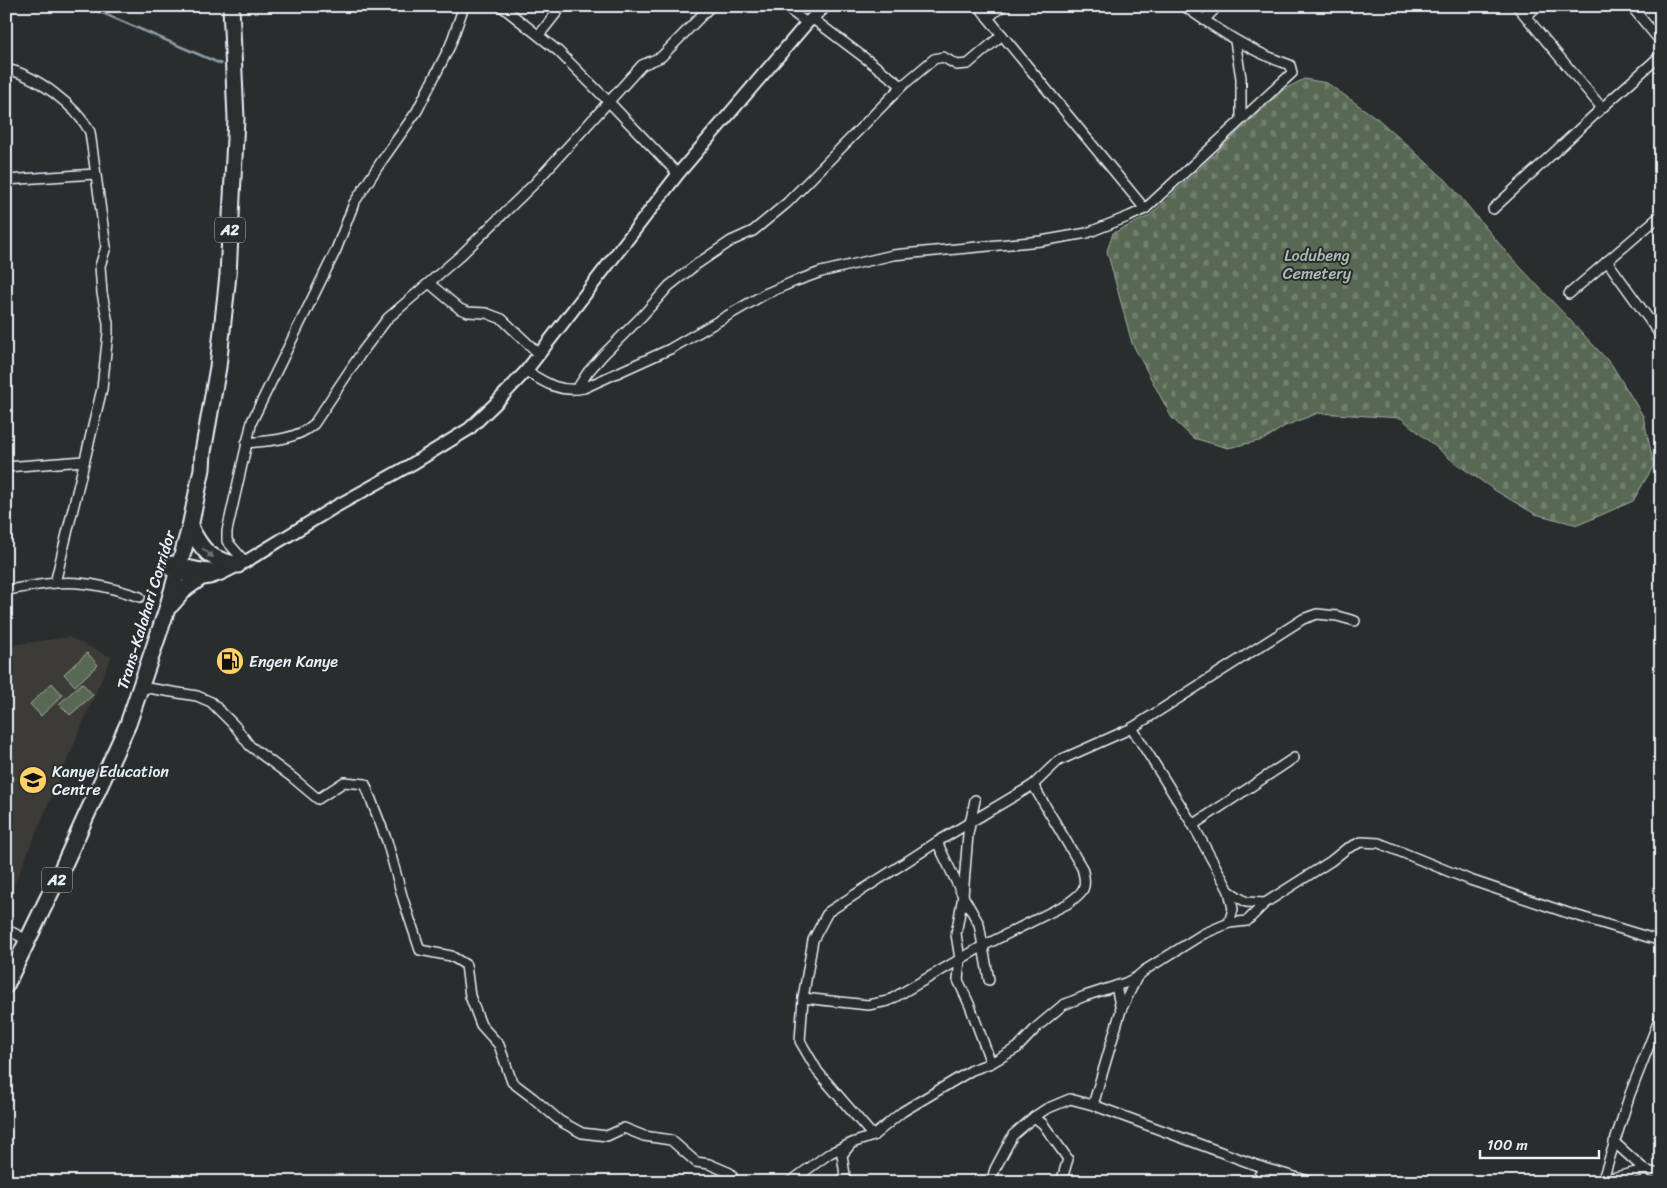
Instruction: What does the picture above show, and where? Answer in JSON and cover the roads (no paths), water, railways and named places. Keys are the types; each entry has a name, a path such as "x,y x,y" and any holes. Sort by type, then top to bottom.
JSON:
{"highway":[{"name":"Trans-Kalahari Corridor","path":"105,774 110,751 190,527 202,469 203,452 218,367 228,265 236,118 231,6"},
{"name":"Trans-Kalahari Corridor","path":"6,984 118,749 141,687 167,609 184,509 203,452"},
{"path":"190,527 206,553 216,559 238,565"},
{"path":"167,609 185,589 199,579"}],"street":[{"path":"238,565 228,541 227,531 252,421 332,258 354,203 417,111 450,46 464,6"},
{"path":"501,6 558,51 678,174"},
{"path":"538,35 562,6"},
{"path":"246,443 291,437 306,431 314,424 362,352 394,311 430,283 460,256 534,184 642,65 660,57 711,6"},
{"path":"784,6 810,21 902,86"},
{"path":"175,567 199,579 209,578 238,565 332,508 412,464 468,429 496,404 526,371 678,174 825,6"},
{"path":"979,6 1145,209"},
{"path":"988,18 1002,6"},
{"path":"526,371 545,384 555,388 564,390 577,389 592,385 670,348 765,294 821,272 893,255 1032,242 1079,235 1145,209 1292,73 1290,65 1271,59 1235,41 1184,6"},
{"path":"1204,20 1218,6"},
{"path":"1517,6 1602,108"},
{"path":"1526,16 1538,6"},
{"path":"1631,6 1661,42"},
{"path":"577,389 598,360 669,286 718,250 752,231 787,203 902,86 937,58 948,59 957,65 968,64 1002,35"},
{"path":"1235,41 1240,78 1241,119"},
{"path":"1493,210 1602,108 1659,60"},
{"path":"6,69 44,86 75,111 84,121 90,132 106,247 100,266 102,293 108,323 102,389 55,583"},
{"path":"6,180 95,174"},
{"path":"1569,294 1661,215"},
{"path":"1607,261 1661,336"},
{"path":"430,283 460,309 468,312 486,313 502,319 517,331 539,354"},
{"path":"6,468 84,461"},
{"path":"175,567 215,570 238,565"},
{"path":"6,590 55,583 90,584 140,596"},
{"path":"873,1136 818,1072 800,1041 804,998 813,940 828,912 937,842 1032,785 1058,761 1132,728 1302,619 1317,614 1337,616 1355,621"},
{"path":"141,687 197,696 211,702 235,726 250,746 293,778 318,800 344,782 365,784 387,841 420,950 451,956 466,965 470,996 481,1025 500,1045 512,1082 560,1121 582,1133 606,1136 624,1128 644,1136 671,1140 696,1162 709,1164 730,1173 736,1182"},
{"path":"1132,728 1193,825 1229,891 1233,909 1229,923"},
{"path":"1193,825 1294,758"},
{"path":"804,998 868,1005 888,1001 983,946 1068,904 1082,890 1086,881 1078,860 1032,785"},
{"path":"975,800 968,834 963,896 956,934 960,960 958,980 970,1006 991,1063"},
{"path":"937,842 979,924 989,980"},
{"path":"1093,1105 1122,1010 1137,978 1145,970 1203,934 1229,923 1247,921 1265,903 1331,861 1346,849 1361,842 1379,843 1478,883 1568,914 1661,942"},
{"path":"1229,891 1246,902 1265,903"},
{"path":"6,929 27,940"},
{"path":"790,1182 830,1153 873,1136 902,1112 972,1070 991,1063 1017,1048 1038,1026 1063,1005 1137,978"},
{"path":"1116,986 1122,1010"},
{"path":"1603,1181 1630,1094 1661,1015"},
{"path":"991,1182 995,1169 1013,1135 1046,1109 1070,1099 1093,1105 1264,1168 1312,1182"},
{"path":"1034,1117 1043,1124 1068,1159 1061,1182"},
{"path":"1614,1142 1645,1170 1661,1175"},
{"path":"846,1182 842,1155 852,1143"},
{"path":"830,1153 842,1155"},
{"path":"1255,1182 1264,1168"},
{"path":"1603,1181 1645,1170"}],"waterway":[{"path":"83,6 221,64"}],"place":[{"name":"Engen Kanye","path":"230,661"},
{"name":"Kanye Education Centre","path":"33,780"}],"park label":[{"name":"Lodubeng Cemetery","path":"1317,264"}]}
